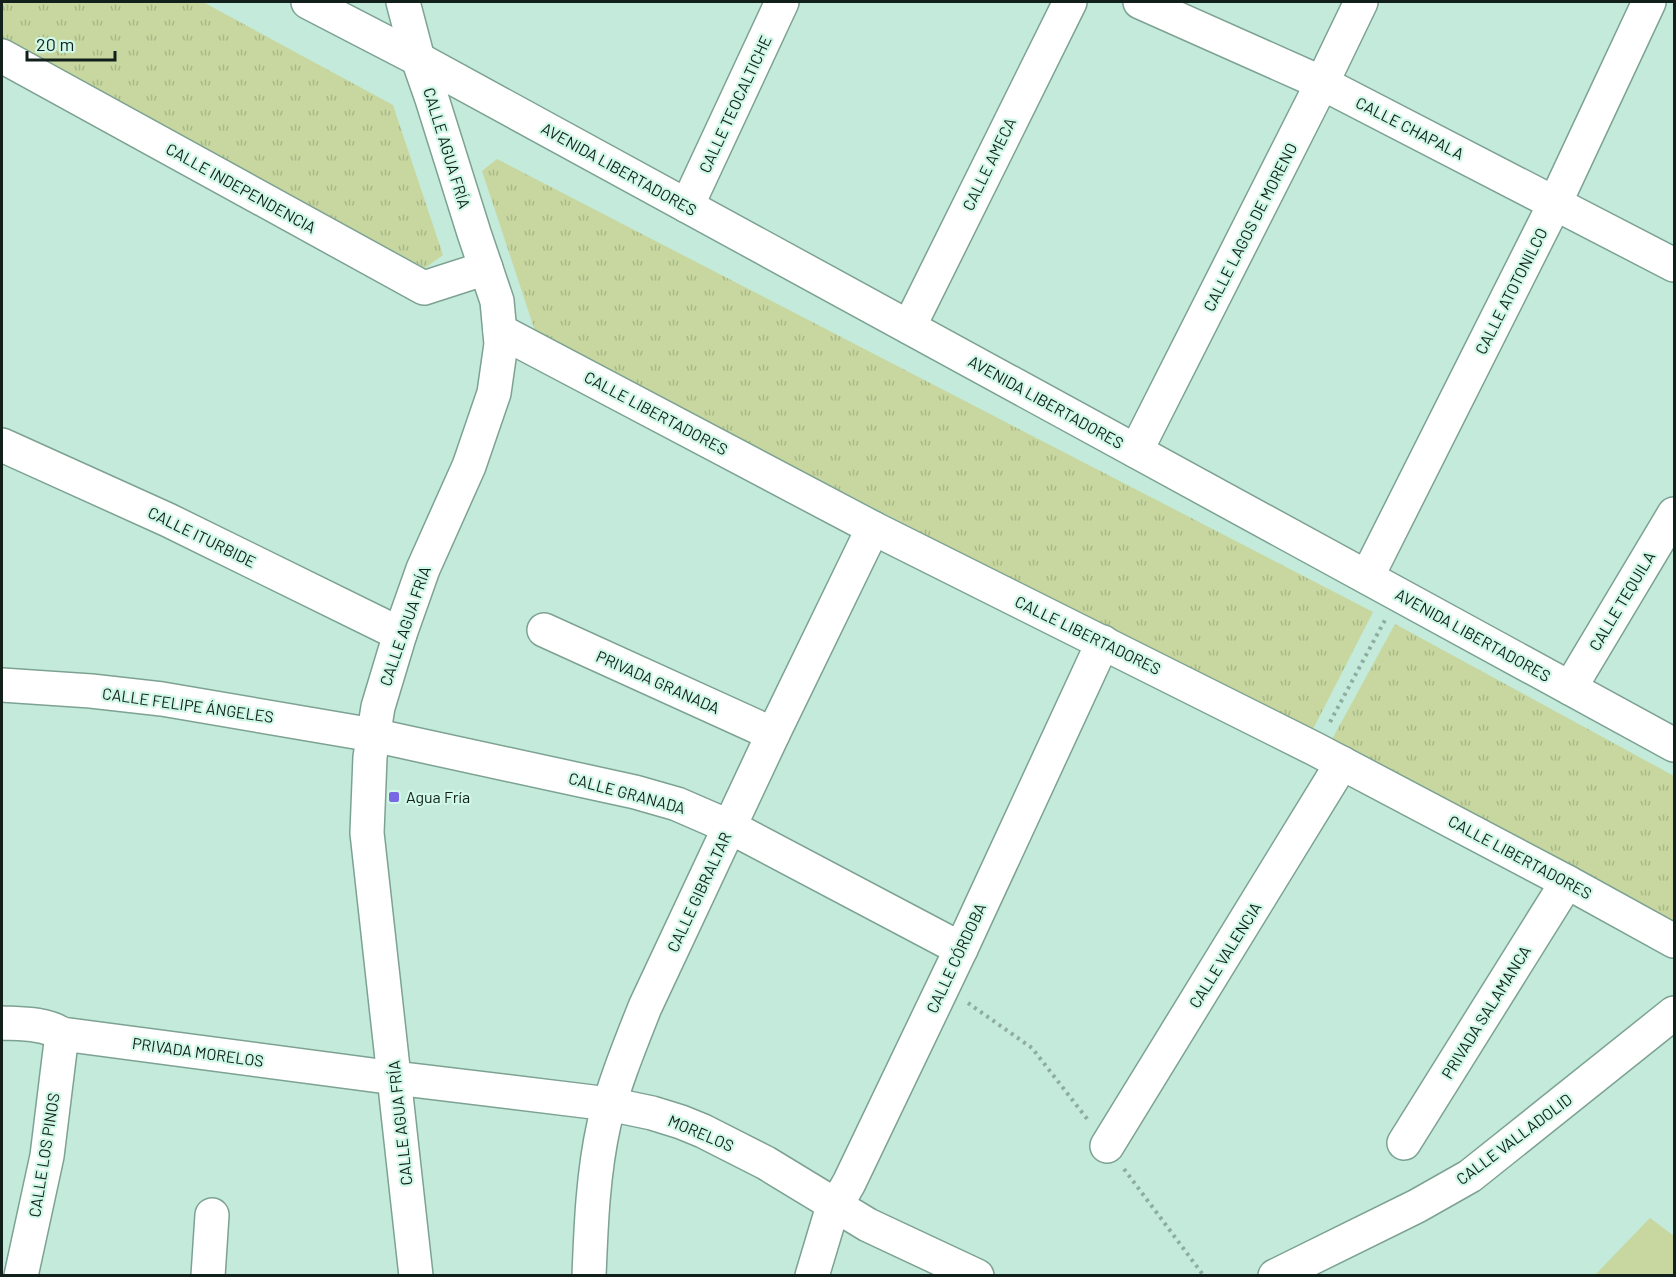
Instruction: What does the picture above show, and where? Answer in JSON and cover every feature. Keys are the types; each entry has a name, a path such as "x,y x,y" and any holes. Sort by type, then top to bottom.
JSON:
{"street":[{"name":"AVENIDA LIBERTADORES","path":"308,2 418,59 1674,744"},
{"name":"CALLE AGUA FRÍA","path":"403,2 418,59 496,301 500,331 494,393 469,466 423,569 378,706 368,787 367,833 416,1275"},
{"name":"CALLE TEOCALTICHE","path":"687,206 782,2"},
{"name":"CALLE AMECA","path":"909,327 1070,2"},
{"name":"CALLE CHAPALA","path":"1140,2 1322,83 1674,265"},
{"name":"CALLE LAGOS DE MORENO","path":"1136,451 1361,2"},
{"name":"CALLE ATOTONILCO","path":"1367,577 1555,203 1649,2"},
{"name":"CALLE INDEPENDENCIA","path":"2,56 424,288 486,268"},
{"name":"CALLE LIBERTADORES","path":"500,331 873,528 1329,756 1568,882 1674,941"},
{"name":"CALLE ITURBIDE","path":"2,445 168,520 400,634"},
{"name":"CALLE TEQUILA","path":"1570,688 1674,514"},
{"name":"CALLE GIBRALTAR","path":"589,1275 595,1187 601,1142 609,1104 645,1006 873,528"},
{"name":"PRIVADA GRANADA","path":"544,630 773,734"},
{"name":"CALLE CÓRDOBA","path":"812,1275 830,1216 849,1183 961,949 1103,642"},
{"name":"CALLE FELIPE ÁNGELES","path":"2,685 162,699 373,735"},
{"name":"CALLE GRANADA","path":"373,735 634,792 677,804 730,827 961,949"},
{"name":"CALLE VALENCIA","path":"1107,1146 1329,756"},
{"name":"PRIVADA SALAMANCA","path":"1404,1143 1568,882"},
{"name":"CALLE VALLADOLID","path":"1275,1275 1418,1206 1470,1176 1674,1013"},
{"name":"PRIVADA MORELOS","path":"2,1023 39,1026 62,1034 395,1078"},
{"name":"CALLE LOS PINOS","path":"21,1275 47,1156 62,1034"},
{"name":"MORELOS","path":"395,1078 609,1104 681,1122 704,1131 766,1163 868,1225 977,1275"},
{"path":"208,1275 212,1215"}],"path":[{"path":"1329,756 1399,594"}],"green space":[{"path":"2,2 203,2 393,105 443,255 425,268 2,40"},
{"path":"497,159 1373,612 1311,733 536,334 482,171"},
{"path":"1395,624 1674,776 1674,930 1330,743"},
{"path":"1650,1218 1674,1236 1674,1275 1595,1275"}],"place":[{"name":"Agua Fría","path":"394,797"}]}
